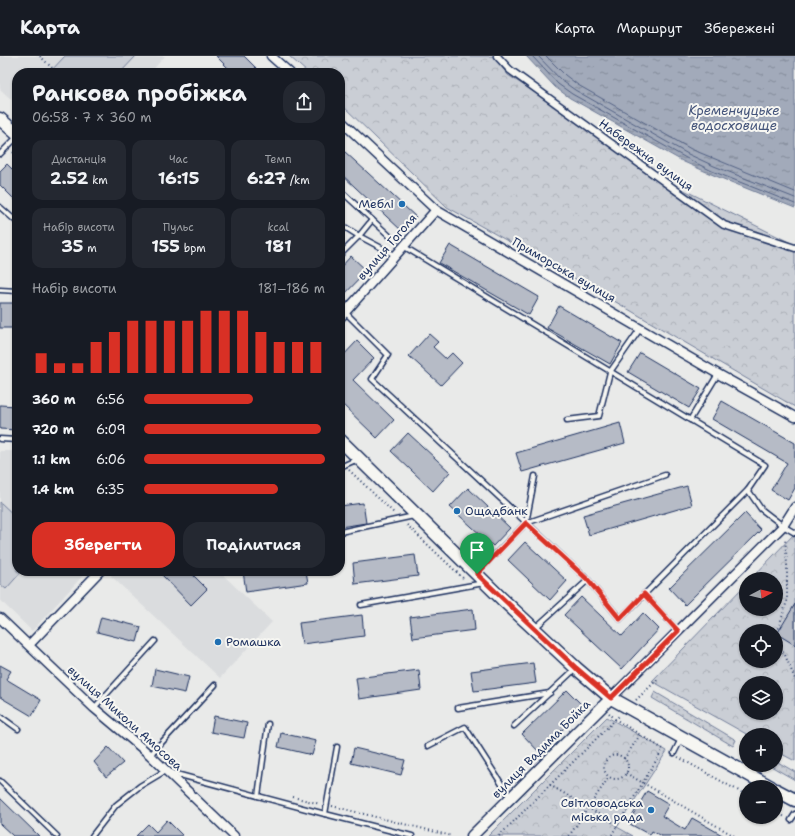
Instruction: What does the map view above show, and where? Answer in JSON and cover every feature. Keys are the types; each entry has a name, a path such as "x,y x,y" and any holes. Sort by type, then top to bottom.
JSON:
{"main road":[{"path":"0,119 12,130"},
{"path":"345,444 534,629 611,698 682,736 758,780"},
{"path":"783,794 795,800"}],"street":[{"path":"272,56 285,68"},
{"name":"Набережна вулиця","path":"497,56 510,70 724,225 795,248"},
{"name":"Приморська вулиця","path":"345,125 436,210 718,374 795,416"},
{"name":"вулиця Гоголя","path":"345,313 436,210"},
{"name":"вулиця Вадима Бойка","path":"472,836 784,526 795,507"},
{"path":"30,645 95,576"},
{"name":"вулиця Миколи Амосова","path":"0,618 30,645 94,708 150,755 234,836"}],"lane":[{"path":"0,154 12,141"},
{"path":"345,195 394,241"},
{"path":"0,207 12,218"},
{"path":"345,250 372,220"},
{"path":"345,227 396,255"},
{"path":"345,317 388,355 372,379 588,580 620,619 748,490 765,465 403,246"},
{"path":"0,290 12,291"},
{"path":"567,420 599,416 610,372 640,328"},
{"path":"690,420 718,374"},
{"path":"0,439 12,440"},
{"path":"345,465 360,458"},
{"path":"477,574 526,523 665,475"},
{"path":"526,523 535,476"},
{"path":"748,490 761,509 795,533"},
{"path":"345,531 418,515"},
{"path":"534,629 588,580"},
{"path":"361,605 486,583"},
{"path":"644,594 678,631"},
{"path":"94,708 155,641"},
{"path":"514,726 576,668"},
{"path":"150,755 215,685"},
{"path":"458,708 550,692"},
{"path":"0,716 18,729"},
{"path":"258,796 268,724"},
{"path":"428,746 465,727 510,798"},
{"path":"673,753 682,736"},
{"path":"325,814 337,747"},
{"path":"92,836 116,805 140,786 165,771 412,836"},
{"path":"0,781 57,836"},
{"path":"791,820 795,814"}],"path":[{"path":"40,56 52,68"},
{"path":"780,624 787,601 787,564 784,526"},
{"path":"783,653 795,680"},
{"path":"499,836 656,680"},
{"path":"624,759 640,735"},
{"path":"663,749 668,752"},
{"path":"673,753 739,791"},
{"path":"613,755 624,759 628,764 628,770 626,773 619,779 613,779 610,777 605,770 605,763 608,758 613,755"},
{"path":"626,773 734,836"},
{"path":"569,836 610,777"},
{"path":"611,836 642,783"},
{"path":"550,785 617,825"},
{"path":"289,796 452,836"}],"shaded area":[{"path":"0,56 165,56 154,68 12,68 12,100 0,89"},
{"path":"0,451 12,451 12,576 82,576 32,631 0,600"},
{"name":"Ромашка","path":"111,576 224,576 272,622 220,678"}],"green space":[{"path":"65,56 136,56 125,68 54,68"},
{"path":"289,56 493,56 508,75 680,188 795,245 795,407 604,295 447,207 345,108 345,68 302,68"},
{"path":"0,502 12,513 12,576 18,576 6,589 0,584"},
{"path":"795,533 795,761 783,755 783,728 739,728 739,730 652,681 739,591 739,616 783,616 783,572 758,572"},
{"path":"655,692 736,740 733,746 652,698"},
{"path":"607,717 667,751 617,827 633,836 488,836"},
{"path":"783,765 795,772 795,780 781,772 783,772"}],"water":[{"name":"Кременчуцьке водосховище","path":"526,56 795,56 795,208 684,162 570,98 555,87"}],"building":[{"path":"216,56 244,56 256,68 228,68"},
{"path":"345,152 416,217 402,231 345,178"},
{"path":"7,164 12,169 12,197 0,185 0,171"},
{"path":"450,245 539,297 529,315 439,263"},
{"path":"351,256 367,271 345,294 345,263"},
{"path":"0,303 12,303 12,328 0,328"},
{"path":"559,306 622,343 610,364 547,328"},
{"path":"429,334 438,342 433,347 446,359 452,353 462,363 441,385 409,356"},
{"path":"357,341 374,358 353,380 394,420 377,438 345,407 345,354"},
{"path":"640,353 701,389 689,408 628,372"},
{"path":"722,401 795,443 795,488 788,500 771,490 787,463 712,419"},
{"path":"0,405 12,406 12,430 0,429"},
{"path":"620,423 625,443 522,472 516,453"},
{"path":"408,433 450,472 433,491 391,451"},
{"path":"687,486 692,505 589,535 583,515"},
{"path":"468,488 510,528 493,546 450,507"},
{"path":"363,503 366,523 345,526 345,505"},
{"path":"745,513 761,530 685,605 669,588"},
{"path":"525,542 567,581 550,600 508,560"},
{"path":"415,555 418,576 355,584 353,563"},
{"path":"163,576 194,576 207,589 191,605"},
{"path":"244,576 307,576 308,583 246,592"},
{"path":"581,597 622,636 643,613 659,629 622,669 564,615"},
{"path":"795,604 795,645 783,638 783,624"},
{"path":"473,609 475,630 413,638 410,617"},
{"path":"362,615 364,636 302,644 299,623"},
{"path":"101,617 141,627 137,642 97,632"},
{"path":"533,663 536,683 474,691 471,671"},
{"path":"0,665 11,671 6,679 41,700 32,716 0,697"},
{"path":"155,669 189,677 185,693 152,686"},
{"path":"419,670 421,690 359,699 356,678"},
{"path":"567,690 585,708 539,752 522,734"},
{"path":"214,716 247,723 244,738 211,732"},
{"path":"281,733 316,741 312,755 278,747"},
{"path":"108,747 123,763 106,777 94,762"},
{"path":"354,748 405,760 401,775 351,763"},
{"name":"Світловодська міська рада","path":"647,791 669,804 662,816 685,830 692,818 724,836 661,836 652,831 650,835 628,823"},
{"path":"0,798 39,836 13,836 0,824"},
{"path":"167,820 183,836 136,836 148,824 156,832"}],"place":[{"name":"Меблі","path":"402,204"},
{"name":"Ощадбанк","path":"457,511"},
{"name":"Ромашка","path":"218,642"},
{"name":"Світловодська міська рада","path":"651,810"}],"route":[{"path":"526,523 588,580 620,619 644,594 678,631 611,698 576,668 477,574 526,523"}]}
